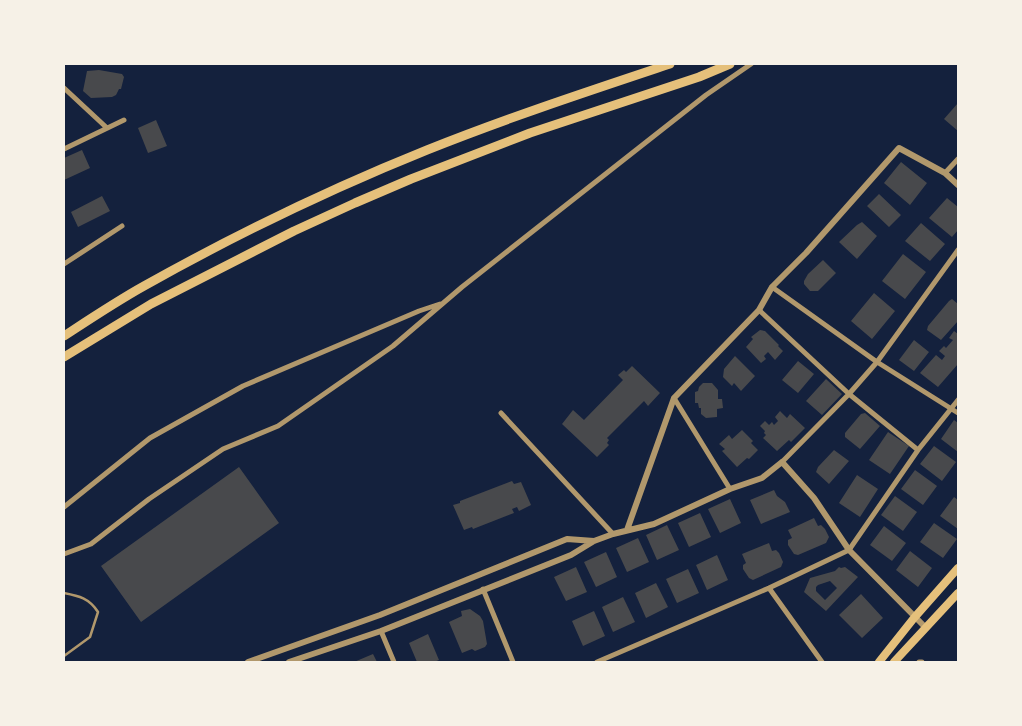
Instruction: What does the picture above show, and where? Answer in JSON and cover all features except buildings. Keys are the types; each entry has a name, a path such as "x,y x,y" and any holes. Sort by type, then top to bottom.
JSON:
{"highway":[{"path":"64,336 143,286 224,243 347,184 524,113 670,64"},
{"path":"64,357 152,304 286,235 355,203 530,133 690,80 730,64"}],"main road":[{"path":"879,662 914,618 958,568"},
{"path":"894,662 958,593"}],"street":[{"path":"64,554 91,544 149,499 223,449 278,426 393,346 469,281 706,95 751,64"},
{"path":"64,88 107,128"},
{"path":"64,149 124,120"},
{"path":"628,530 674,398 759,310 772,287 806,253 899,148 945,173 958,185"},
{"path":"945,173 958,158"},
{"path":"64,264 122,226"},
{"path":"289,662 381,630 571,555 594,541 613,534 654,524 730,489 762,478 782,462 849,394 877,362 958,250"},
{"path":"772,287 877,362 958,413"},
{"path":"64,507 150,438 243,386 419,311 443,304"},
{"path":"759,310 849,394 918,450"},
{"path":"674,398 730,489"},
{"path":"597,662 768,588 850,550 918,450 958,400"},
{"path":"501,414 613,534"},
{"path":"782,462 814,498 850,550 914,618 926,628"},
{"path":"248,662 380,615 567,539 594,541"},
{"path":"768,588 822,662"},
{"path":"483,589 513,662"},
{"path":"381,630 394,662"}],"lane":[{"path":"64,593 82,597 92,603 98,612 90,637 64,656"}]}
